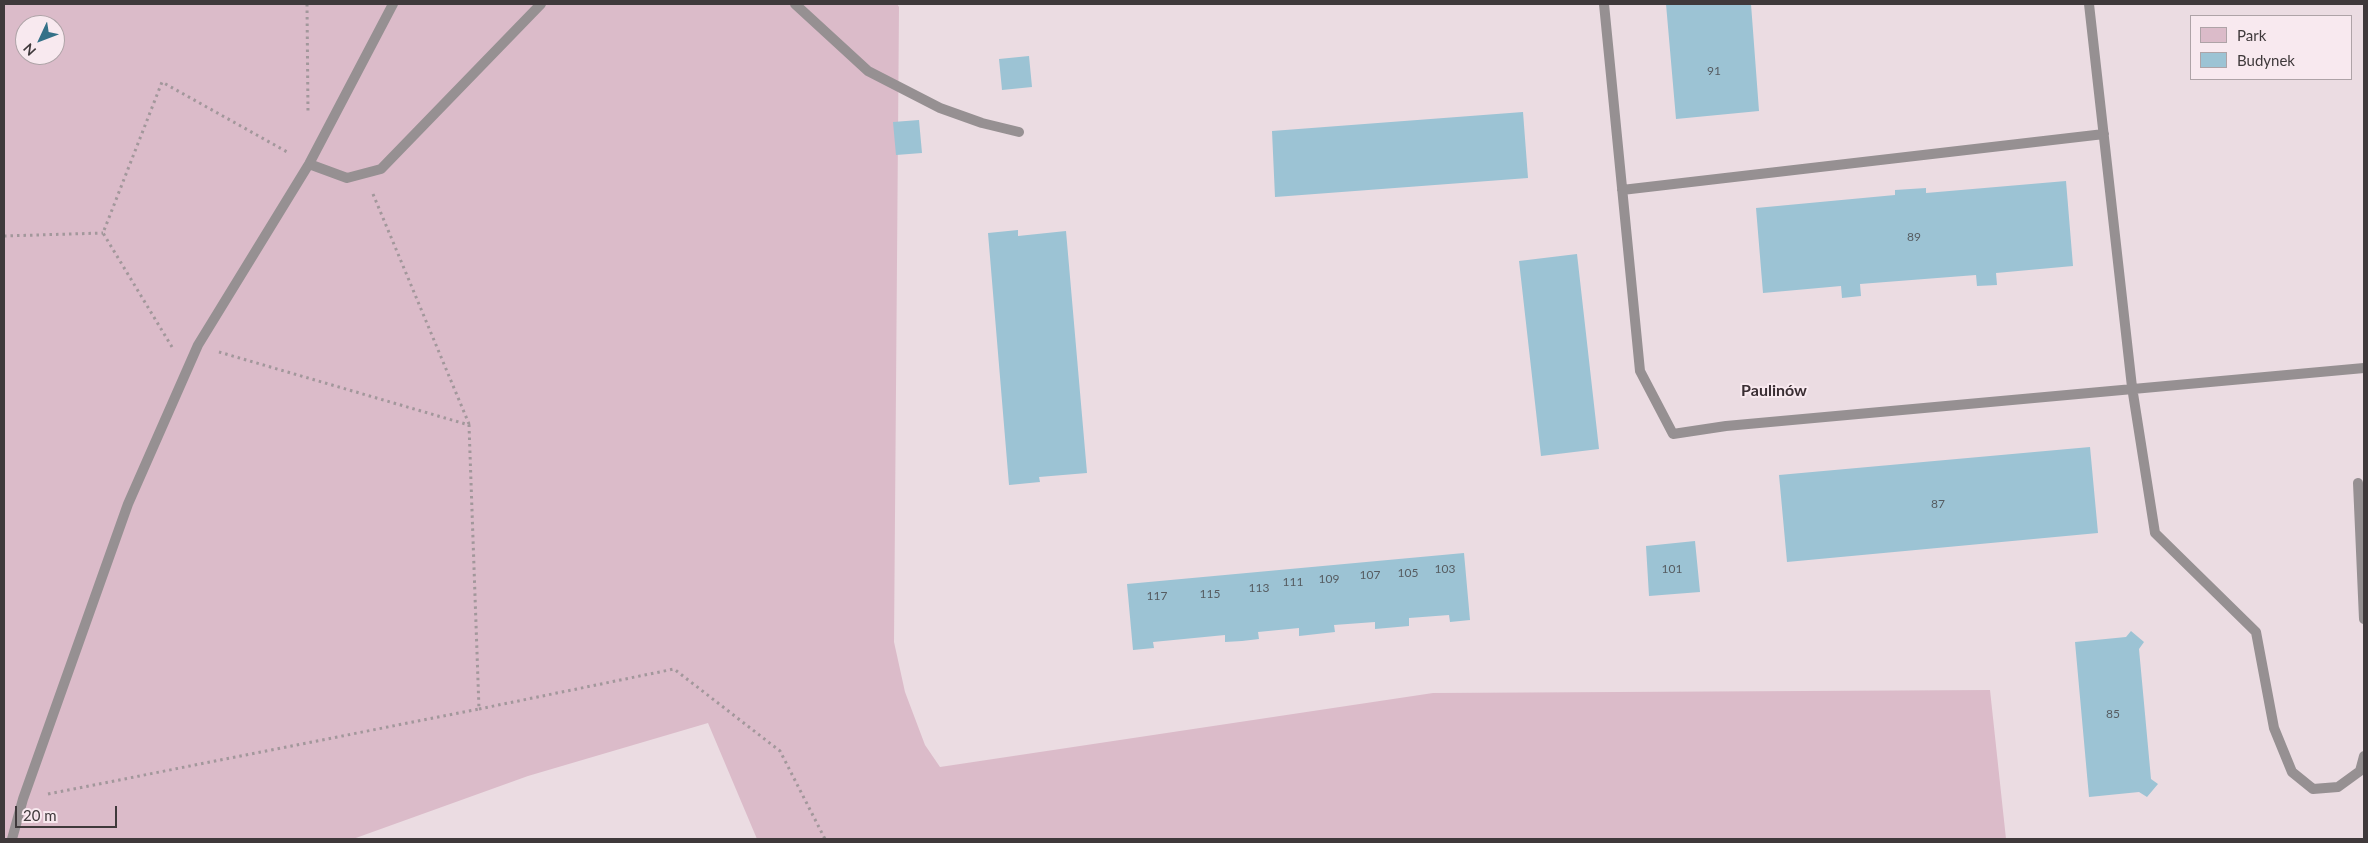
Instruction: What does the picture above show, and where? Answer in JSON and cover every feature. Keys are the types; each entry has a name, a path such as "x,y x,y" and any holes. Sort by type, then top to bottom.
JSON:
{"lane":[{"path":"12,839 23,799 128,504 186,371 198,346 309,164 393,4"},
{"path":"309,164 347,178 381,169 541,4"},
{"path":"795,4 868,71 940,108 982,123 1019,132"},
{"path":"1604,4 1640,371 1673,434 1726,426 2132,387 2364,368"},
{"path":"2089,4 2132,387 2155,533 2256,632 2274,728 2292,772 2313,790 2338,787 2360,771 2364,756"},
{"path":"1622,190 2104,134"},
{"path":"2358,482 2364,618"}],"path":[{"path":"307,4 308,117"},
{"path":"102,233 162,82 309,164"},
{"path":"365,173 469,425 479,709"},
{"path":"4,236 102,233"},
{"path":"102,233 186,371"},
{"path":"198,346 469,425"},
{"path":"23,799 674,669 780,751 825,839"}],"green space":[{"path":"4,4 897,4 899,7 894,642 905,692 925,745 940,767 1433,693 1990,690 2006,839 757,839 708,723 528,776 353,839 4,839"}],"building":[{"path":"1666,4 1751,4 1759,111 1676,119"},
{"path":"1029,56 1032,87 1002,90 999,59"},
{"path":"1523,112 1528,178 1275,197 1272,131"},
{"path":"919,120 922,153 896,155 893,122"},
{"path":"2066,181 2073,266 1996,273 1997,285 1977,286 1976,275 1860,284 1861,296 1842,298 1841,286 1763,293 1756,208 1895,195 1895,190 1926,188 1926,193"},
{"path":"1018,230 1018,236 1066,231 1087,473 1039,477 1040,482 1009,485 988,233"},
{"path":"1577,254 1599,449 1541,456 1519,261"},
{"path":"2090,447 2098,533 1787,562 1779,475"},
{"path":"1695,541 1700,592 1649,596 1646,546"},
{"path":"1464,553 1470,620 1450,622 1449,615 1409,618 1409,626 1375,629 1375,622 1334,625 1335,632 1299,636 1299,628 1258,632 1259,639 1225,642 1225,635 1153,642 1154,648 1133,650 1127,584"},
{"path":"2131,631 2144,642 2139,649 2151,779 2158,784 2147,797 2139,792 2089,797 2075,642 2126,637"}],"district":[{"name":"Paulinów","path":"1774,391"}]}
